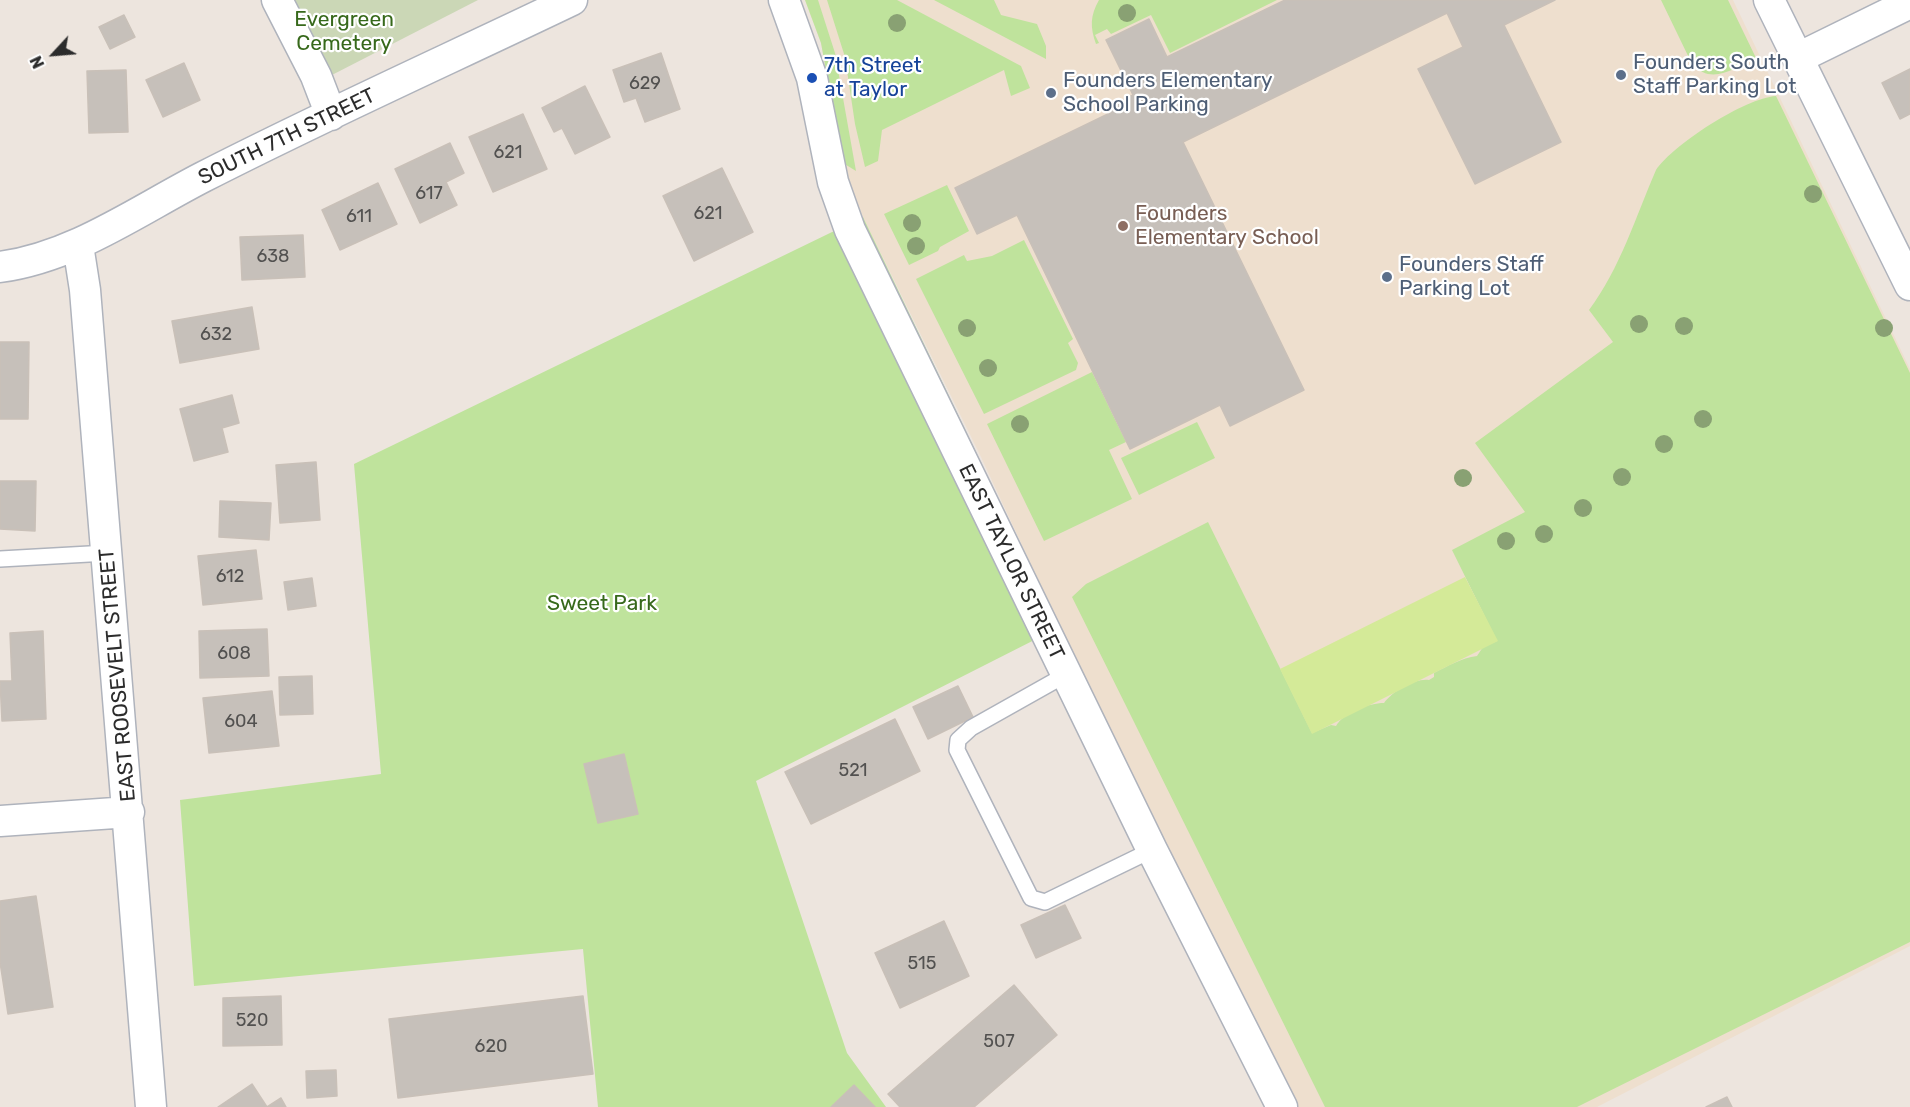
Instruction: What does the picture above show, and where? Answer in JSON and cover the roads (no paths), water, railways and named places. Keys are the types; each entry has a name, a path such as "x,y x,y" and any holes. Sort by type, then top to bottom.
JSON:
{"street":[{"path":"277,0 316,76 331,115"},
{"name":"SOUTH 7TH STREET","path":"0,267 25,264 78,244 203,177 572,0"},
{"name":"EAST TAYLOR STREET","path":"784,0 812,78 833,182 850,230 1152,850 1282,1107"},
{"path":"1769,0 1910,285"},
{"path":"1798,58 1910,3"},
{"name":"EAST ROOSEVELT STREET","path":"78,244 85,290 129,812 151,1107"},
{"path":"0,820 129,812"}],"lane":[{"path":"0,559 107,553"},
{"path":"1067,674 971,728 958,740 957,750 1031,897 1045,902 1152,850"}],"place":[{"name":"Founders South Staff Parking Lot","path":"1621,75"},
{"name":"7th Street at Taylor","path":"812,78"},
{"name":"Founders Elementary School Parking","path":"1051,93"},
{"name":"Founders Elementary School","path":"1123,226"},
{"name":"Founders Staff Parking Lot","path":"1387,277"}],"park label":[{"name":"Evergreen Cemetery","path":"344,32"},
{"name":"Sweet Park","path":"602,604"}]}
